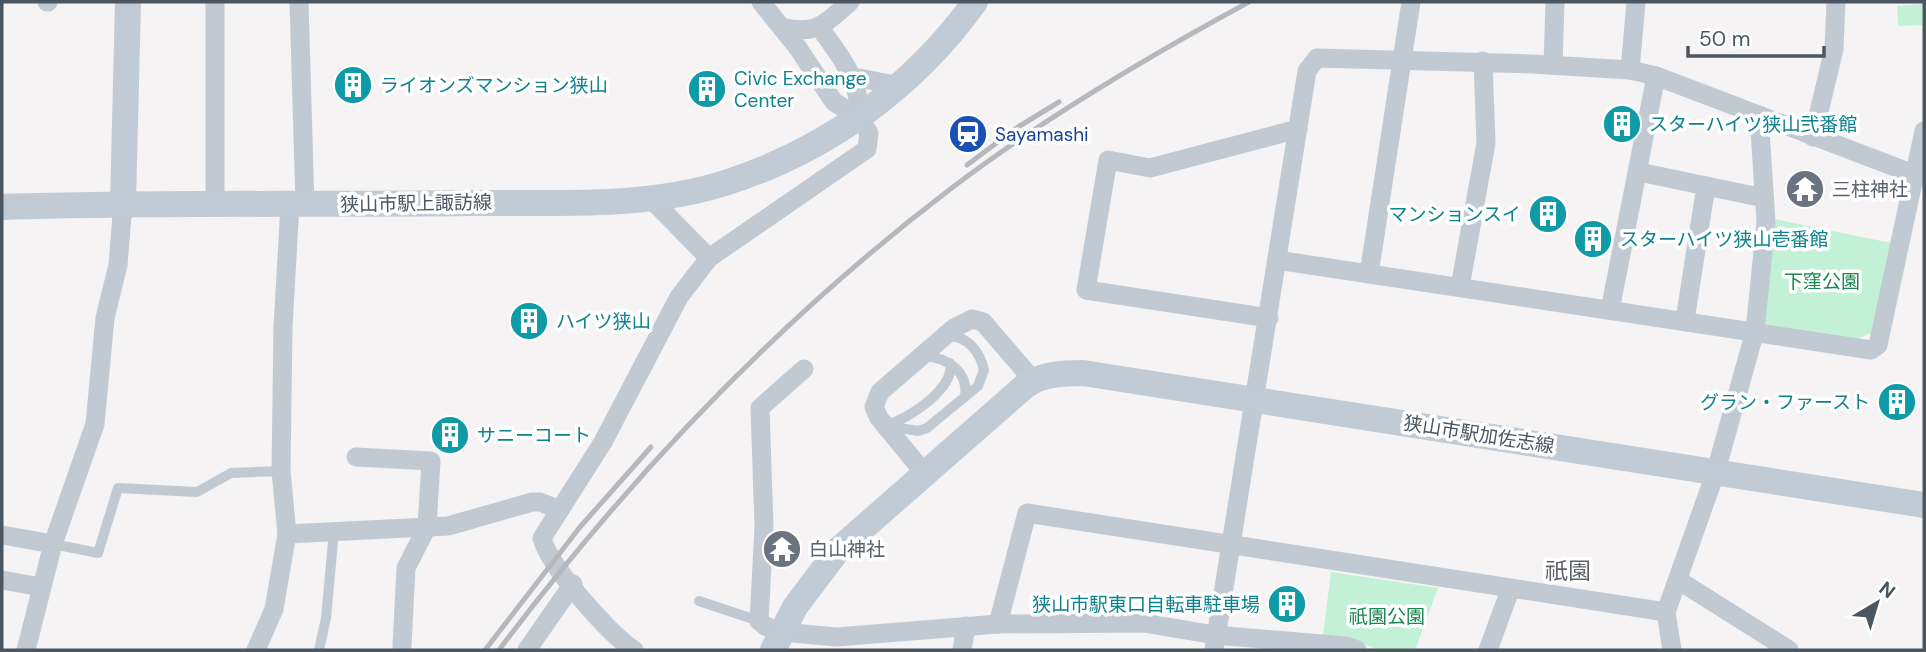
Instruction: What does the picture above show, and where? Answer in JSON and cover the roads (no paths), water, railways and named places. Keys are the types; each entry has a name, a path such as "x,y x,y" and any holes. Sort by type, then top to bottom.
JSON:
{"street":[{"path":"26,650 53,544 94,424 105,318 117,273 123,203 128,2"},
{"path":"215,2 215,204"},
{"path":"256,650 274,609 287,534 281,471 283,327 298,205 299,2"},
{"path":"634,650 604,625 546,553 542,538 632,392 679,297 709,258 864,153 870,143 869,134 859,117 834,102 782,27 761,2"},
{"path":"782,27 803,31 820,28 850,2"},
{"name":"狭山市駅上諏訪線","path":"2,207 123,203 298,205 651,199 727,183 822,140 859,117 900,86 941,45 975,2"},
{"path":"1369,274 1411,2"},
{"path":"1553,65 1555,2"},
{"path":"1630,70 1636,2"},
{"path":"1813,137 1835,49 1837,2"},
{"path":"820,28 854,77 860,101 859,117"},
{"path":"1214,643 1269,318 1307,71 1317,58 1483,61 1630,70 1656,76 1919,176"},
{"path":"1460,288 1486,144 1483,61"},
{"path":"1610,310 1656,76"},
{"path":"854,77 900,86"},
{"path":"822,140 834,102"},
{"path":"1672,650 1666,612 1717,471 1755,331 1766,222 1759,115"},
{"path":"1269,318 1086,290 1108,160 1150,168 1298,129"},
{"path":"1278,260 1871,350 1877,347 1919,176 1924,131"},
{"path":"1639,172 1764,198"},
{"path":"1685,320 1706,186"},
{"path":"651,199 709,258"},
{"path":"771,634 838,550 1033,380 983,322 971,319 944,337 880,391 876,399 874,407 884,425 925,474"},
{"path":"771,634 764,527 761,408 804,369"},
{"name":"狭山市駅加佐志線","path":"1033,380 1061,373 1083,373 1924,505"},
{"path":"356,457 431,461 427,527 406,568 402,646"},
{"path":"287,534 448,526 532,502 540,502 560,510"},
{"path":"998,624 1027,513 1510,590 1666,612"},
{"path":"2,535 53,544"},
{"path":"2,580 41,587"},
{"path":"1678,580 1790,650"},
{"path":"527,650 573,584"},
{"path":"1488,650 1510,590"},
{"path":"771,634 837,637 998,624 1144,623 1214,643 1346,646 1357,650"},
{"path":"962,650 966,626"}],"lane":[{"path":"884,425 918,431 928,428 965,397 982,378 982,362 976,351 961,338 944,337"},
{"path":"922,355 950,363 965,383 965,397"},
{"path":"884,425 909,416 943,387 951,375 950,363"},
{"path":"53,544 98,553 118,488 197,492 231,473 281,471"},
{"path":"319,650 327,607 334,530"},
{"path":"699,601 771,634"}],"railway":[{"path":"499,650 549,586 654,462 767,346 827,291 953,187 1024,136 1135,66 1249,2"},
{"path":"967,165 1018,127 1059,102"},
{"path":"485,650 580,527 651,447"}],"place":[{"name":"ライオンズマンション狭山","path":"353,85"},
{"name":"Civic Exchange Center","path":"707,89"},
{"name":"スターハイツ狭山弐番館","path":"1622,124"},
{"name":"Sayamashi","path":"968,134"},
{"name":"三柱神社","path":"1805,189"},
{"name":"マンションスイ","path":"1548,214"},
{"name":"スターハイツ狭山壱番館","path":"1593,239"},
{"name":"ハイツ狭山","path":"529,321"},
{"name":"グラン・ファースト","path":"1897,402"},
{"name":"サニーコート","path":"450,435"},
{"name":"白山神社","path":"782,549"},
{"name":"狭山市駅東口自転車駐車場","path":"1287,604"}],"district":[{"name":"祇園","path":"1568,571"}],"park label":[{"name":"下窪公園","path":"1822,281"},
{"name":"祇園公園","path":"1387,616"}]}
